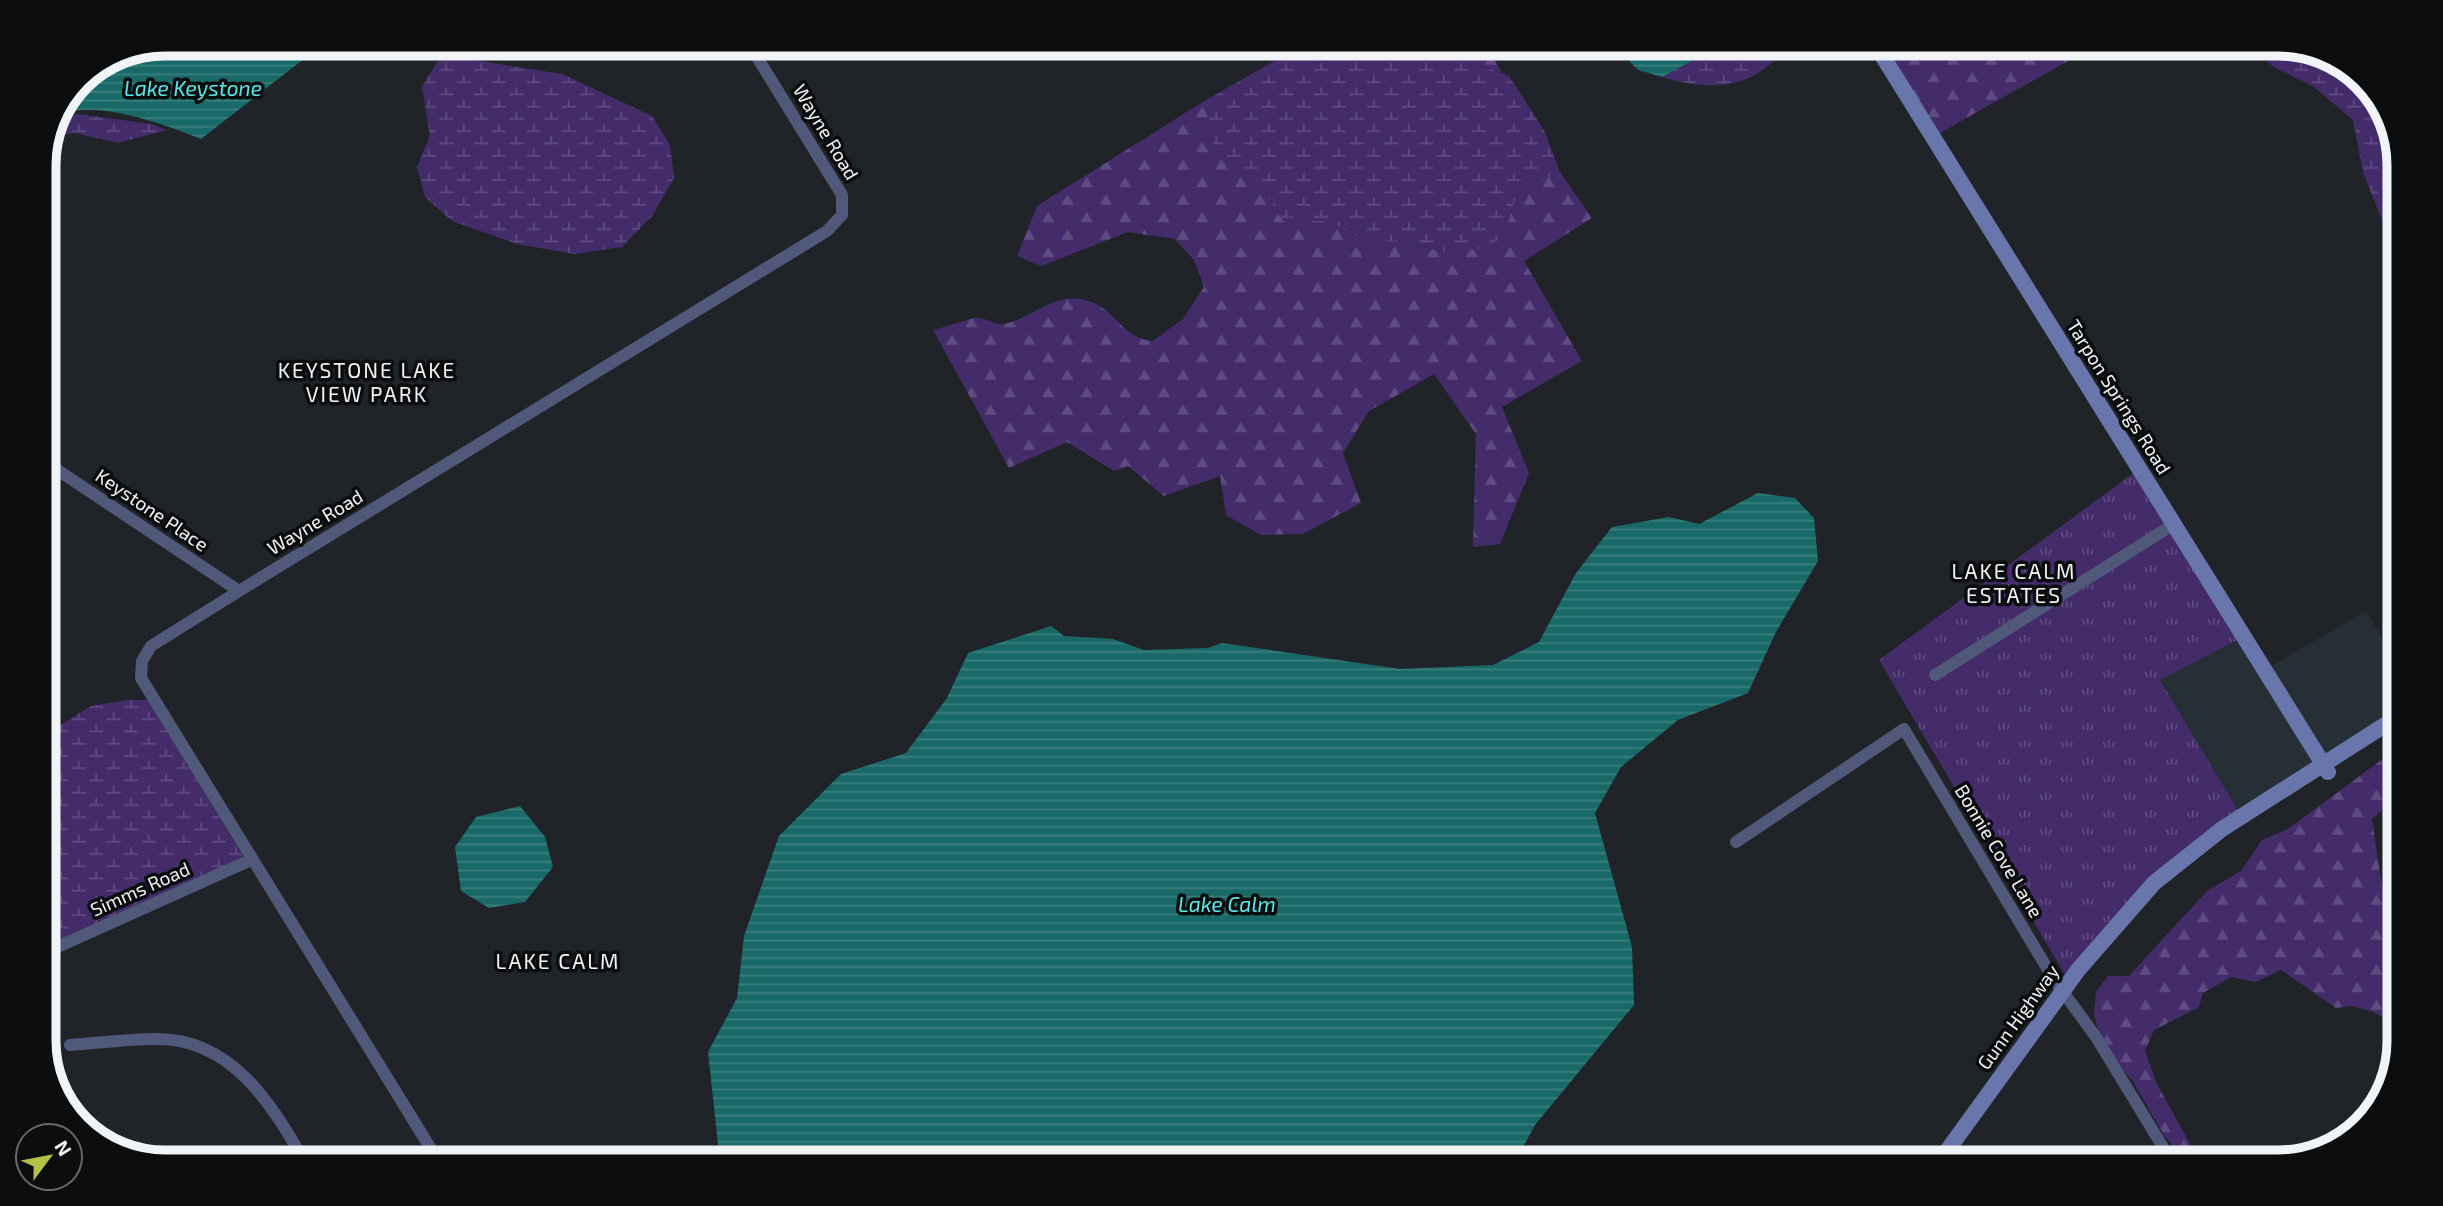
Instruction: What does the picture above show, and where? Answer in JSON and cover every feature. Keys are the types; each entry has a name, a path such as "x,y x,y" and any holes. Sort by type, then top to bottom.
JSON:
{"main road":[{"name":"Tarpon Springs Road","path":"1882,56 2326,768"},
{"name":"Gunn Highway","path":"1947,1150 2062,992 2110,931 2138,902 2387,725"},
{"name":"Gunn Highway","path":"2326,768 2387,732"}],"street":[{"name":"Wayne Road","path":"432,1150 141,678 142,661 151,646 832,226 842,215 842,195 756,56"},
{"name":"Keystone Place","path":"56,469 239,591"},
{"path":"1935,675 2174,524"},
{"name":"Bonnie Cove Lane","path":"1737,842 1904,729 2062,992 2096,1037 2165,1150"},
{"name":"Simms Road","path":"56,948 251,860"},
{"path":"70,1045 157,1038 174,1040 213,1053 246,1075 276,1112 298,1150"}],"shaded area":[{"path":"2366,611 2387,647 2387,718 2325,756 2271,666"},
{"path":"2239,639 2316,762 2239,812 2160,680"}],"green space":[{"path":"1283,56 1319,63 1351,56 1455,56 1509,76 1544,130 1560,172 1520,195 1511,210 1505,237 1478,249 1446,252 1405,242 1364,240 1329,221 1283,221 1270,200 1214,148 1206,100"},
{"path":"1289,56 1351,56 1319,63"},
{"path":"1456,56 1493,56 1502,73"},
{"path":"1778,56 1762,71 1732,83 1698,85 1662,77 1699,57"},
{"path":"1889,56 2077,56 1938,134"},
{"path":"2262,56 2299,58 2326,67 2350,83 2369,105 2381,130 2387,158 2387,233 2363,172 2353,120 2314,87 2272,66"},
{"path":"439,59 474,60 562,74 652,116 670,145 674,178 653,215 622,247 575,254 517,244 452,221 425,197 417,167 430,135 422,87"},
{"path":"1206,100 1214,148 1270,200 1283,221 1329,221 1364,239 1405,242 1445,252 1505,237 1511,210 1520,194 1560,172 1592,218 1524,261 1582,361 1502,407 1529,473 1500,544 1473,547 1476,434 1434,374 1369,411 1343,453 1361,503 1303,534 1261,535 1226,515 1220,476 1164,496 1128,466 1114,471 1067,442 1009,468 933,330 974,318 1005,324 1048,305 1071,299 1083,299 1096,304 1135,336 1153,341 1183,319 1204,287 1194,260 1175,239 1128,232 1041,266 1017,256 1037,206"},
{"path":"77,114 151,124 167,130 118,143 75,133 60,136 68,116"},
{"path":"2135,472 2167,523 1928,674 1933,682 2172,531 2239,639 2160,680 2239,812 2067,978 1879,660"},
{"path":"127,700 148,700 244,858 56,943 56,728 91,706"},
{"path":"2387,756 2387,806 2372,819 2383,893 2387,900 2387,1020 2374,1012 2352,1006 2336,1008 2281,970 2256,982 2231,977 2203,993 2199,1007 2154,1030 2145,1051 2157,1084 2193,1150 2176,1150 2164,1135 2132,1080 2102,1047 2094,1013 2096,992 2108,976 2129,976 2207,891 2241,871 2262,840 2288,829"}],"water":[{"name":"Lake Keystone","path":"165,56 308,56 201,139 134,116 71,111 93,83 130,62"},
{"path":"1624,56 1699,57 1662,77 1638,70"},
{"name":"Lake Calm","path":"1758,493 1795,498 1814,518 1818,561 1776,632 1748,693 1678,720 1621,767 1595,813 1632,947 1634,1005 1535,1125 1521,1150 719,1150 708,1052 737,998 744,936 779,836 841,774 906,753 947,698 968,653 1051,626 1064,636 1113,639 1144,650 1208,648 1222,643 1400,669 1493,665 1539,642 1576,573 1612,527 1669,517 1699,524"},
{"path":"520,806 545,837 553,867 525,902 489,908 461,891 455,847 476,817"}],"district":[{"name":"KEYSTONE LAKE VIEW PARK","path":"367,383"},
{"name":"LAKE CALM ESTATES","path":"2014,584"},
{"name":"LAKE CALM","path":"558,962"}]}
